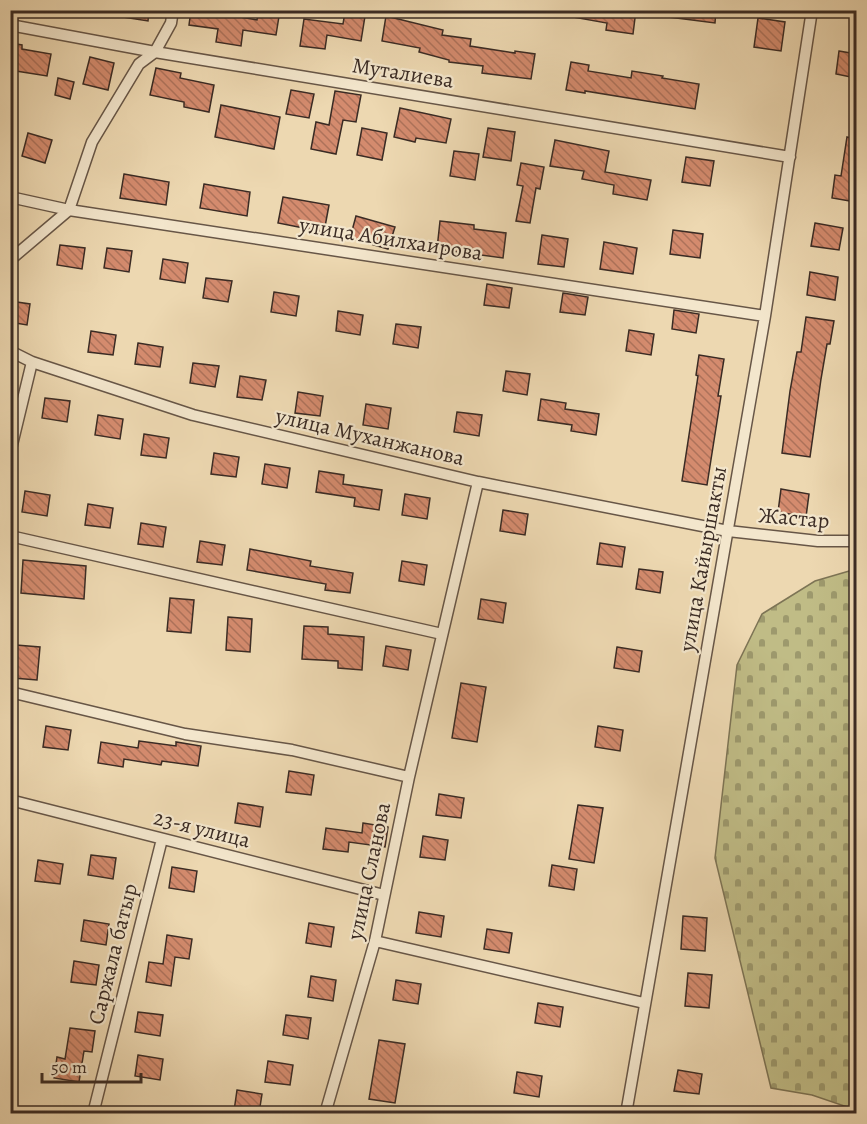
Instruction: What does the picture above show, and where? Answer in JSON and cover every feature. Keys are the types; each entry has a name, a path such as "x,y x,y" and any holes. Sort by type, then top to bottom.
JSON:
{"street":[{"path":"10,260 69,210 92,142 139,64 155,52 171,23 173,10"},
{"name":"улица Кайыршакты","path":"626,1113 765,316 812,10"},
{"name":"Муталиева","path":"10,25 155,52 790,157"},
{"name":"улица Абилхаирова","path":"10,197 69,210 765,316"},
{"name":"улица Муханжанова","path":"10,351 33,362 193,416 478,482 728,531"},
{"path":"10,453 33,362"},
{"name":"улица Сланова","path":"325,1113 375,940 478,482"},
{"name":"Жастар","path":"728,531 818,541 856,541"},
{"path":"10,537 442,634"},
{"path":"10,692 185,734 292,750 410,777"},
{"name":"23-я улица","path":"10,800 384,895"},
{"name":"Саржала батыр","path":"93,1113 162,839"},
{"path":"375,940 644,1003"}],"green space":[{"path":"856,569 856,1110 812,1095 771,1088 715,858 737,665 762,614 815,581"}],"building":[{"path":"117,10 149,10 148,21 117,16"},
{"path":"191,10 212,10 211,12 257,20 259,10 280,10 276,35 243,30 241,46 216,42 218,29 189,25"},
{"path":"568,10 636,10 633,34 606,30 607,23 567,16"},
{"path":"669,10 716,10 715,23 669,17"},
{"path":"345,12 365,16 361,41 327,35 325,49 300,46 304,19 343,24"},
{"path":"386,16 443,30 442,35 471,39 470,46 535,54 531,79 482,73 483,66 449,62 449,60 419,52 420,48 382,41"},
{"path":"758,18 785,22 781,51 754,47"},
{"path":"10,43 22,45 22,49 51,54 47,76 10,70"},
{"path":"839,51 856,54 856,78 836,74"},
{"path":"90,57 114,63 108,90 83,84"},
{"path":"571,62 589,65 588,71 631,78 632,71 699,84 695,109 566,90"},
{"path":"156,68 181,73 180,78 214,85 209,112 184,107 184,102 150,95"},
{"path":"58,78 74,82 70,99 55,95"},
{"path":"291,90 314,94 309,118 286,114"},
{"path":"335,91 361,95 356,122 343,120 336,154 311,149 316,122 329,125"},
{"path":"221,105 280,117 274,149 215,137"},
{"path":"400,108 451,119 446,143 416,138 415,142 394,137"},
{"path":"362,128 387,133 382,160 357,155"},
{"path":"488,128 515,132 511,161 483,157"},
{"path":"28,133 52,140 45,163 22,156"},
{"path":"847,137 856,139 856,202 832,198 835,175 841,176"},
{"path":"555,140 609,151 605,172 651,180 647,200 613,194 614,185 582,179 584,171 550,166"},
{"path":"454,151 479,154 475,180 450,176"},
{"path":"686,157 714,161 710,186 682,182"},
{"path":"521,163 544,167 540,189 536,188 530,223 516,221 523,186 517,185"},
{"path":"124,174 169,182 166,205 120,198"},
{"path":"204,184 250,192 247,216 200,208"},
{"path":"283,197 329,205 324,232 278,223"},
{"path":"356,216 395,227 388,249 350,238"},
{"path":"440,221 474,225 474,229 506,233 503,258 437,249"},
{"path":"815,223 843,228 839,250 811,246"},
{"path":"673,230 703,234 700,258 670,254"},
{"path":"542,235 568,239 564,267 538,264"},
{"path":"604,242 637,248 633,274 600,269"},
{"path":"60,245 85,248 82,269 57,265"},
{"path":"107,248 132,251 129,272 104,268"},
{"path":"163,259 188,263 185,283 160,279"},
{"path":"810,272 838,277 835,300 807,295"},
{"path":"206,278 232,281 228,302 203,298"},
{"path":"487,284 512,288 509,308 484,305"},
{"path":"274,292 299,296 296,316 271,312"},
{"path":"563,293 588,297 585,315 560,312"},
{"path":"10,301 30,304 27,325 10,322"},
{"path":"674,310 699,314 696,333 672,329"},
{"path":"338,311 363,315 360,335 336,331"},
{"path":"806,317 834,321 830,344 827,344 810,457 782,453 790,391 797,352 801,352"},
{"path":"396,324 421,327 418,348 393,344"},
{"path":"629,330 654,334 651,355 626,351"},
{"path":"91,331 116,335 113,355 88,352"},
{"path":"138,343 163,347 160,367 135,364"},
{"path":"699,355 724,359 718,396 721,396 707,485 682,481 698,376 696,375"},
{"path":"193,363 219,366 215,387 190,383"},
{"path":"506,371 530,374 527,395 503,391"},
{"path":"240,376 266,380 262,400 237,397"},
{"path":"298,392 323,396 320,416 295,413"},
{"path":"45,398 70,401 67,422 42,418"},
{"path":"541,399 566,403 565,409 599,414 596,435 571,431 572,425 538,420"},
{"path":"366,404 391,408 388,429 363,425"},
{"path":"457,412 482,415 479,436 454,432"},
{"path":"98,415 123,419 120,439 95,435"},
{"path":"144,434 169,438 166,458 141,455"},
{"path":"214,453 239,457 236,477 211,474"},
{"path":"265,464 290,468 287,488 262,484"},
{"path":"319,471 344,475 343,484 382,490 379,510 354,506 355,498 316,492"},
{"path":"781,489 809,494 806,517 778,512"},
{"path":"25,491 50,495 47,516 22,512"},
{"path":"405,494 430,498 427,519 402,515"},
{"path":"88,504 113,508 110,528 85,525"},
{"path":"503,510 528,514 525,535 500,531"},
{"path":"141,523 166,527 163,547 138,544"},
{"path":"200,541 225,545 222,565 197,562"},
{"path":"600,543 625,547 622,567 597,564"},
{"path":"250,549 311,561 310,566 353,573 350,593 325,590 326,584 247,570"},
{"path":"23,560 86,566 84,599 21,593"},
{"path":"402,561 427,565 424,585 399,581"},
{"path":"639,569 663,572 660,593 636,589"},
{"path":"170,598 194,600 191,633 167,631"},
{"path":"481,599 506,603 503,623 478,619"},
{"path":"228,617 252,619 250,652 226,650"},
{"path":"304,626 328,627 328,634 364,637 362,670 338,668 338,661 302,659"},
{"path":"16,645 40,647 37,680 13,678"},
{"path":"386,646 411,650 408,670 383,666"},
{"path":"617,647 642,651 639,672 614,668"},
{"path":"461,683 486,687 477,742 452,738"},
{"path":"46,726 71,730 68,750 43,747"},
{"path":"598,726 623,730 620,751 595,747"},
{"path":"139,741 176,746 176,742 201,746 198,766 162,761 161,765 124,759 123,767 98,763 101,742 138,748"},
{"path":"289,771 314,775 311,795 286,792"},
{"path":"439,794 464,798 461,818 436,815"},
{"path":"238,803 263,807 260,827 235,823"},
{"path":"578,805 603,808 594,863 569,859"},
{"path":"363,823 388,827 385,847 349,842 348,852 323,849 326,828 362,833"},
{"path":"423,836 448,840 445,860 420,857"},
{"path":"91,855 116,858 113,879 88,875"},
{"path":"38,860 63,864 60,884 35,881"},
{"path":"552,865 577,869 574,890 549,886"},
{"path":"172,867 197,871 194,892 169,888"},
{"path":"419,912 444,916 441,937 416,933"},
{"path":"683,916 707,918 705,951 681,949"},
{"path":"84,920 109,924 106,945 81,941"},
{"path":"309,923 334,927 331,947 306,943"},
{"path":"487,929 512,933 509,953 484,949"},
{"path":"167,935 192,939 189,959 175,957 171,986 146,982 149,962 163,964"},
{"path":"74,961 99,965 96,985 71,982"},
{"path":"688,973 712,975 709,1008 685,1006"},
{"path":"311,976 336,980 333,1001 308,997"},
{"path":"396,980 421,984 418,1004 393,1000"},
{"path":"538,1003 563,1007 560,1027 535,1023"},
{"path":"138,1012 163,1015 160,1036 135,1032"},
{"path":"286,1015 311,1018 308,1039 283,1035"},
{"path":"70,1028 95,1031 92,1052 84,1051 79,1082 54,1078 57,1057 65,1059"},
{"path":"379,1040 405,1044 395,1103 369,1099"},
{"path":"138,1055 163,1059 160,1080 135,1076"},
{"path":"268,1061 293,1065 290,1085 265,1082"},
{"path":"678,1070 702,1074 699,1094 674,1091"},
{"path":"517,1072 542,1076 539,1097 514,1093"},
{"path":"237,1090 262,1094 259,1113 234,1111"}]}
